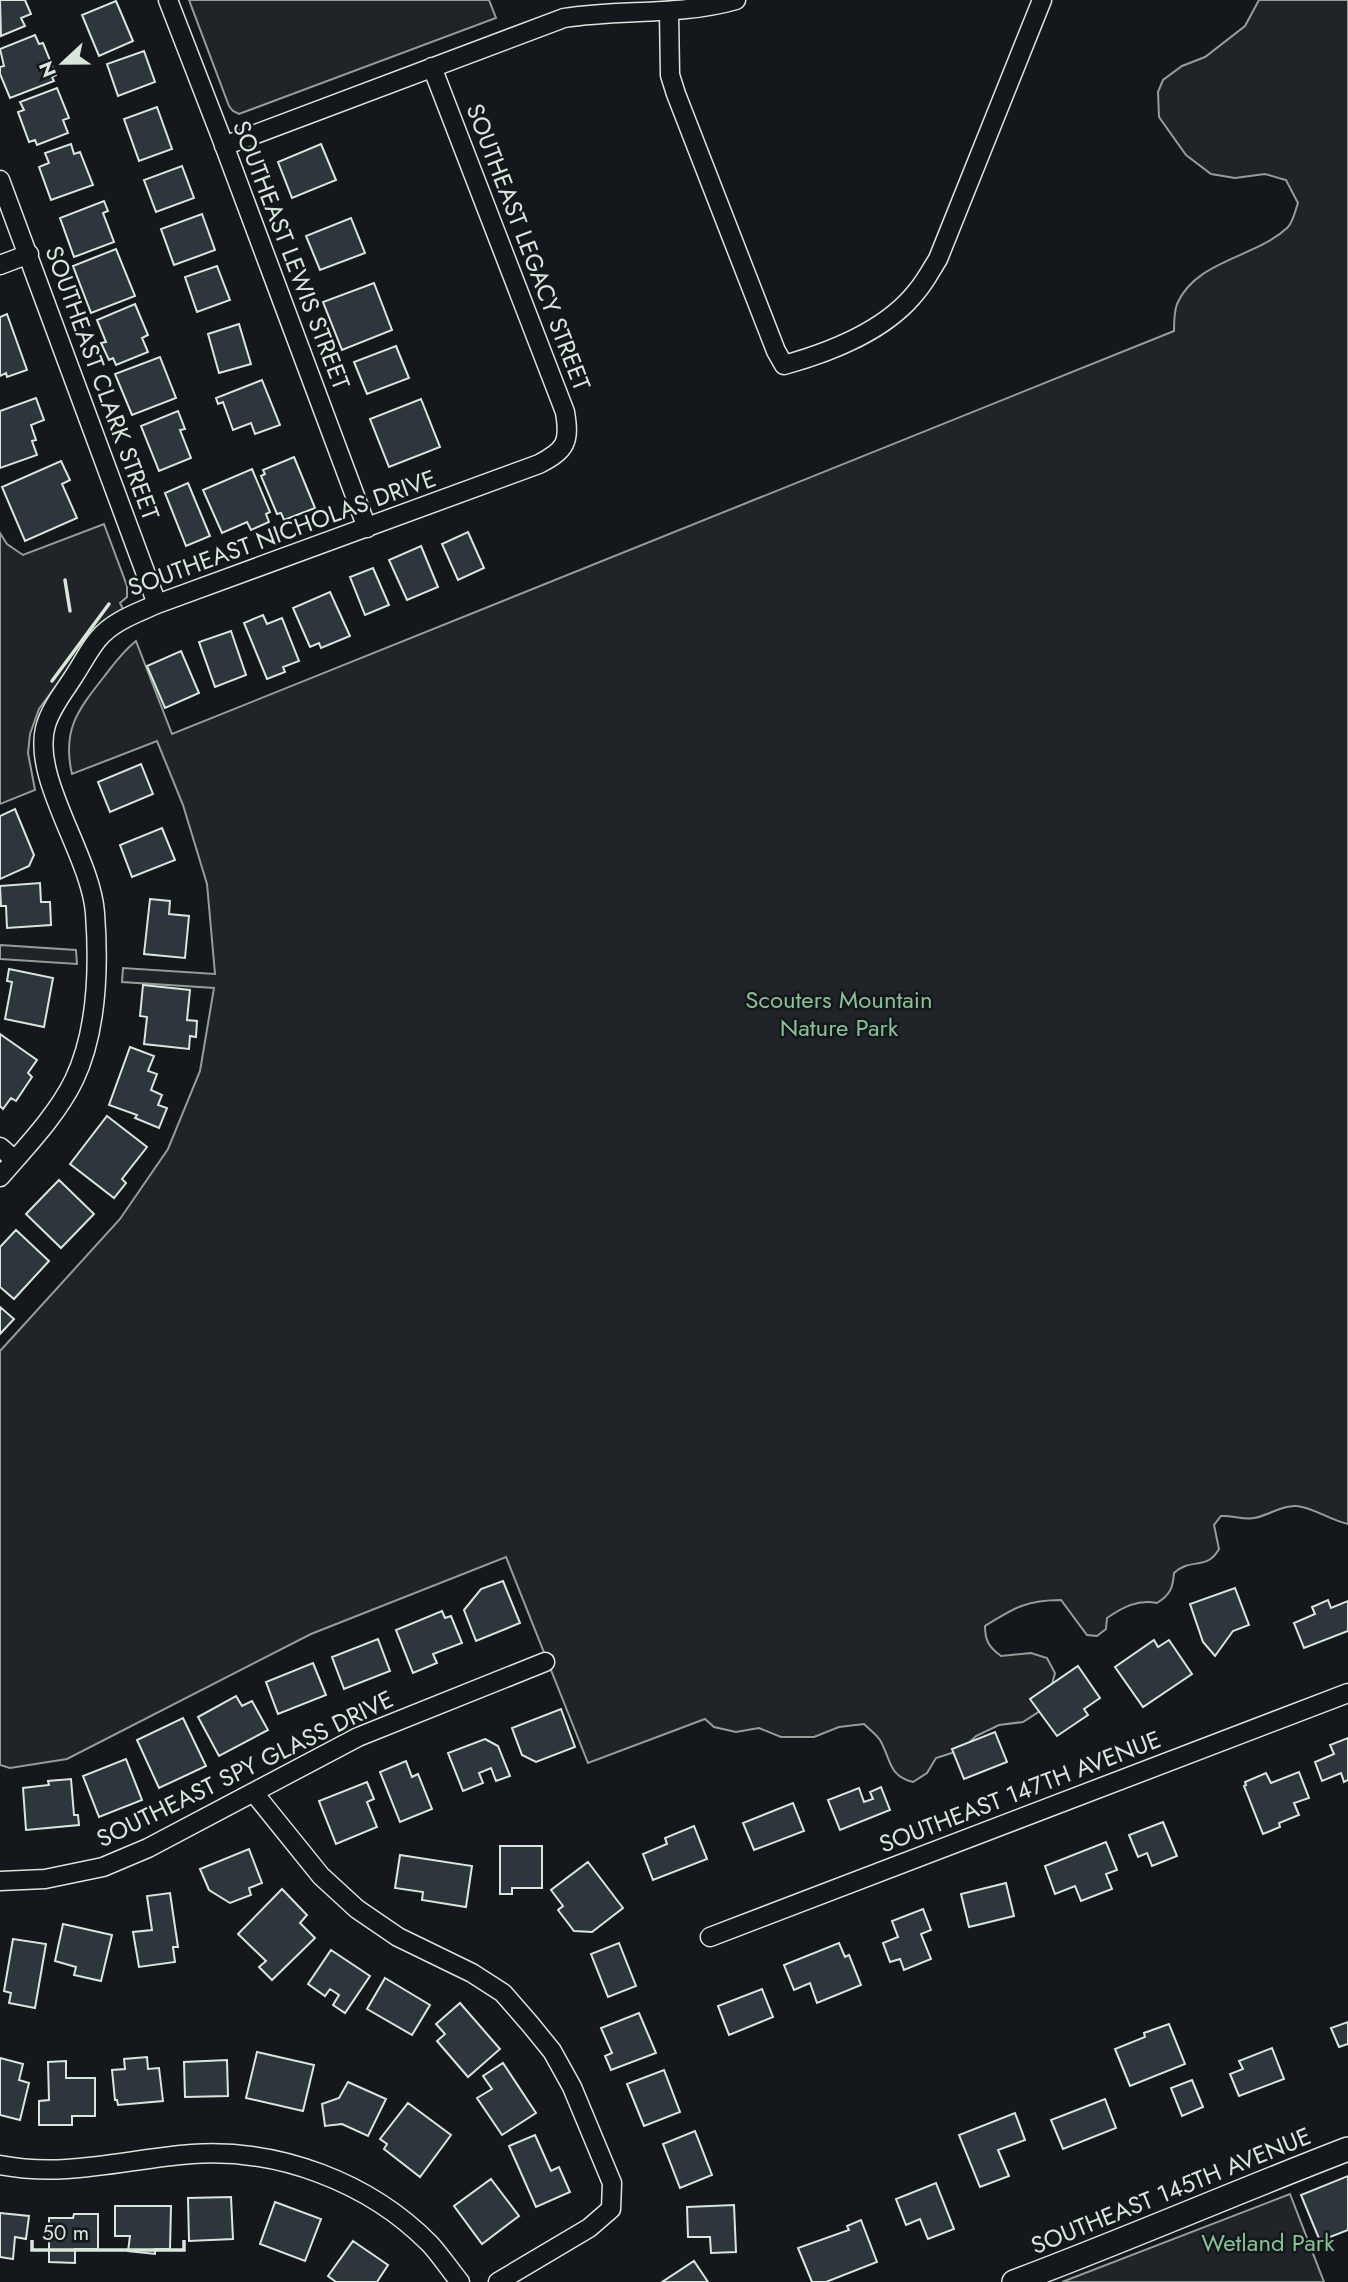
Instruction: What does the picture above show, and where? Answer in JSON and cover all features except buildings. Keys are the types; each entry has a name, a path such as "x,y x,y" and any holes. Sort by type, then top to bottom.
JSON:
{"street":[{"name":"SOUTHEAST LEWIS STREET","path":"167,0 367,528"},
{"path":"224,146 564,18 592,13 668,12 716,6 736,0"},
{"path":"668,12 669,65 676,94 771,340 784,365 872,330 890,318 917,292 938,259 1042,0"},
{"name":"SOUTHEAST LEGACY STREET","path":"432,67 565,412 568,430 566,446"},
{"name":"SOUTHEAST CLARK STREET","path":"0,180 157,604"},
{"path":"0,265 29,254"},
{"name":"SOUTHEAST NICHOLAS DRIVE","path":"0,1177 58,1107 74,1080 90,1039 97,964 95,909 79,855 48,777 43,748 46,725 55,705 99,638 126,617 157,604 539,464 566,446"},
{"path":"0,1147 15,1160"},
{"name":"SOUTHEAST SPY GLASS DRIVE","path":"0,1881 45,1879 103,1867 148,1848 358,1737 545,1662"},
{"name":"SOUTHEAST 147TH AVENUE","path":"710,1937 1348,1693"},
{"path":"254,1793 321,1876 357,1909 398,1937 472,1973 503,1993 552,2051 572,2087 612,2183 611,2209 589,2228 498,2282"},
{"name":"SOUTHEAST 145TH AVENUE","path":"1014,2282 1348,2149"},
{"path":"0,2165 56,2170 96,2168 192,2154 232,2154 275,2160 321,2173 396,2215 430,2245 460,2282"}],"green space":[{"path":"189,0 489,0 496,18 239,114 229,106"},
{"name":"Scouters Mountain Nature Park","path":"1259,0 1348,0 1348,1524 1296,1506 1254,1518 1221,1516 1214,1525 1219,1549 1214,1556 1204,1562 1180,1568 1174,1573 1170,1591 1165,1597 1157,1603 1143,1602 1119,1610 1107,1618 1106,1629 1097,1636 1087,1635 1061,1600 1029,1603 1004,1614 985,1626 987,1640 1001,1656 1031,1653 1047,1658 1055,1673 1046,1707 1023,1722 999,1725 976,1736 961,1750 936,1758 927,1773 913,1782 894,1771 880,1740 864,1724 839,1727 814,1737 781,1737 759,1728 736,1732 714,1727 705,1719 588,1763 506,1557 311,1634 67,1759 10,1768 0,1765 0,1351 120,1219 168,1149 200,1071 214,988 122,982 123,968 215,974 207,884 183,805 157,741 72,774 69,759 71,733 86,701 118,659 136,641 172,734 1174,331 1176,307 1186,289 1212,269 1274,238 1287,228 1298,203 1286,180 1265,174 1235,178 1211,174 1186,155 1159,117 1158,92 1163,80 1182,66 1205,57 1245,26"},
{"path":"104,524 127,586 127,597 120,603 124,611 94,634 39,709 30,734 28,753 35,790 0,804 0,533 7,544 23,555"},
{"path":"0,945 76,950 77,964 0,959"},
{"name":"Wetland Park","path":"1290,2194 1324,2282 1062,2282"}],"wall":[{"path":"65,580 70,611"},
{"path":"52,681 109,604"}]}
